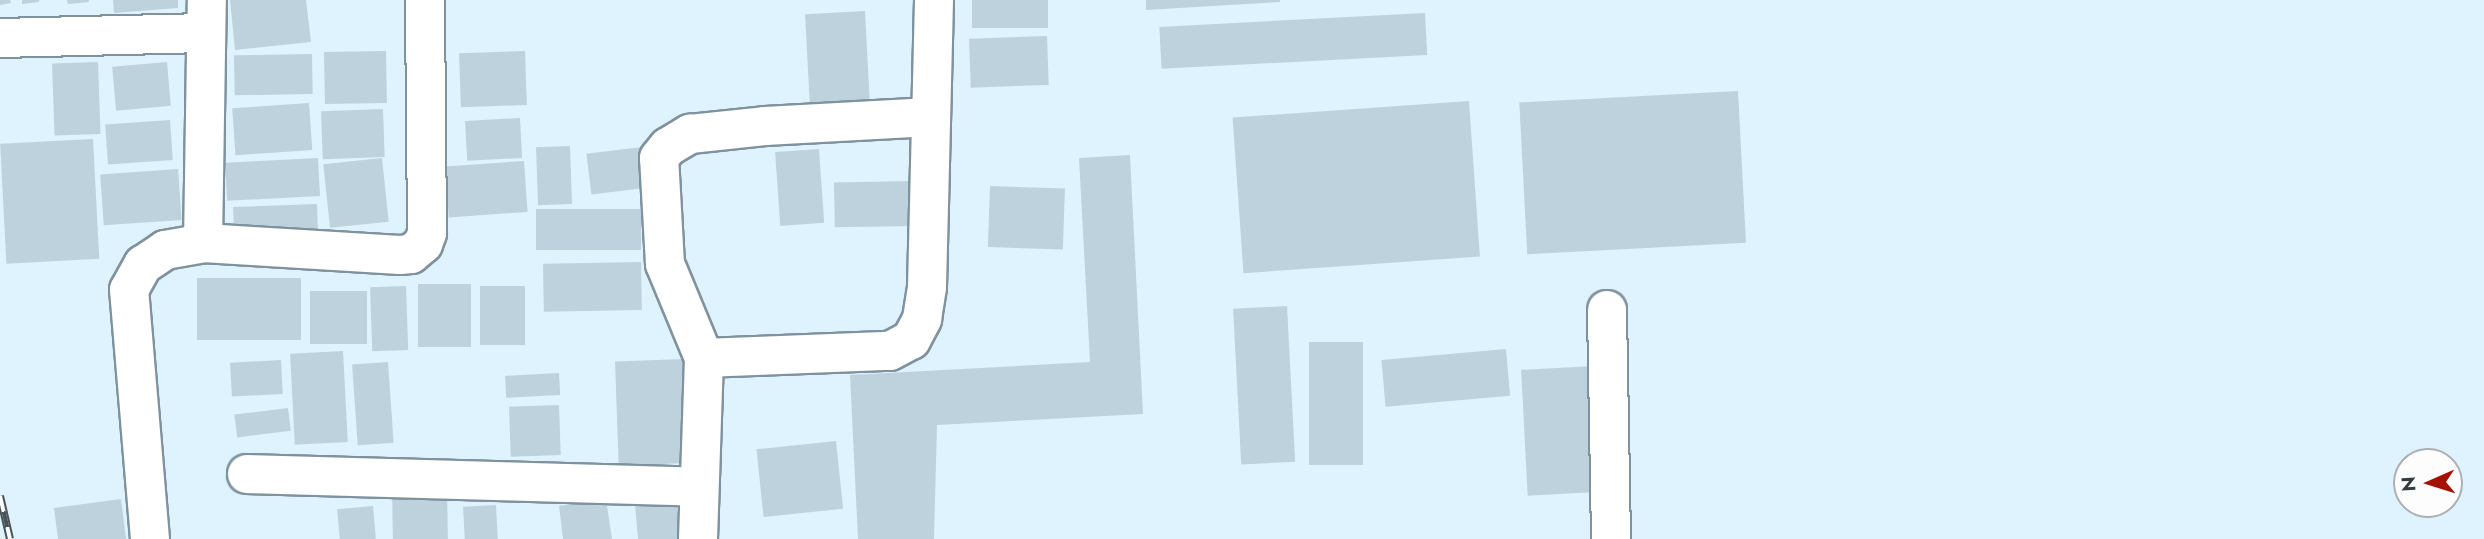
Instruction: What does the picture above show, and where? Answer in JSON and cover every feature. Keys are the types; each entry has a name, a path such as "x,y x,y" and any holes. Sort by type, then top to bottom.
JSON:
{"street":[{"path":"150,539 129,290 143,265 166,250 203,243 400,256 411,254 423,244 427,233 425,0"},
{"path":"704,358 890,351 911,340 922,319 927,287 934,0"},
{"path":"0,38 206,17 203,243"},
{"path":"698,539 704,358 665,264 659,158 668,147 690,134 740,128 931,117"},
{"path":"1607,310 1611,539"},
{"path":"247,474 699,488"}],"building":[{"path":"0,0 10,0 11,3 0,5"},
{"path":"22,0 39,0 39,2 22,4"},
{"path":"67,0 89,0 89,2 68,4"},
{"path":"113,0 178,0 178,8 114,13"},
{"path":"230,0 306,0 311,42 235,50"},
{"path":"972,0 1048,0 1048,28 972,28"},
{"path":"1146,0 1280,0 1280,2 1146,10"},
{"path":"865,11 870,100 810,103 805,14"},
{"path":"1425,13 1427,55 1162,69 1159,27"},
{"path":"1047,36 1049,85 971,88 969,39"},
{"path":"386,51 387,103 325,104 324,52"},
{"path":"525,51 527,105 461,107 459,53"},
{"path":"312,54 313,94 235,95 234,55"},
{"path":"98,62 101,134 55,136 52,64"},
{"path":"167,62 171,106 116,111 112,67"},
{"path":"1738,91 1746,243 1527,254 1519,102"},
{"path":"1469,101 1480,257 1243,273 1233,118"},
{"path":"309,103 312,150 235,155 232,108"},
{"path":"383,109 385,157 323,159 321,111"},
{"path":"520,118 522,158 467,161 465,121"},
{"path":"170,120 173,160 108,164 105,125"},
{"path":"93,139 99,259 6,264 0,144"},
{"path":"570,146 572,204 538,205 536,147"},
{"path":"642,147 647,188 591,195 586,154"},
{"path":"819,149 824,223 780,226 775,152"},
{"path":"1130,155 1143,414 937,425 934,539 858,539 850,375 1090,362 1079,158"},
{"path":"318,158 320,196 227,201 225,163"},
{"path":"382,158 389,222 330,228 323,164"},
{"path":"524,161 528,212 449,217 445,167"},
{"path":"178,169 182,220 104,225 100,174"},
{"path":"913,181 914,226 835,227 834,182"},
{"path":"990,186 1065,189 1063,250 988,247"},
{"path":"317,204 318,229 234,232 233,207"},
{"path":"536,209 641,209 641,250 536,250"},
{"path":"641,262 642,310 544,312 543,264"},
{"path":"197,278 301,278 301,340 197,340"},
{"path":"418,284 471,284 471,347 418,347"},
{"path":"406,286 408,350 372,351 370,287"},
{"path":"480,286 525,286 525,345 480,345"},
{"path":"310,291 367,291 367,344 310,344"},
{"path":"1287,306 1295,462 1241,465 1233,309"},
{"path":"1309,342 1363,342 1363,465 1309,465"},
{"path":"1506,349 1510,396 1386,407 1381,360"},
{"path":"343,351 348,442 295,445 290,354"},
{"path":"685,359 689,463 619,465 615,361"},
{"path":"281,360 283,394 232,397 230,363"},
{"path":"388,362 394,443 358,445 352,365"},
{"path":"1594,366 1601,492 1528,496 1521,370"},
{"path":"559,373 560,395 506,398 505,376"},
{"path":"559,405 561,455 511,457 509,407"},
{"path":"288,408 291,431 237,437 234,415"},
{"path":"836,441 843,509 764,517 756,449"},
{"path":"447,487 448,539 393,539 392,488"},
{"path":"676,491 680,539 638,539 634,495"},
{"path":"121,499 126,539 58,539 54,508"},
{"path":"606,499 612,539 563,539 559,506"},
{"path":"496,505 498,539 465,539 463,507"},
{"path":"373,506 376,539 340,539 337,509"}],"railway":[{"path":"0,496 10,539"}]}
